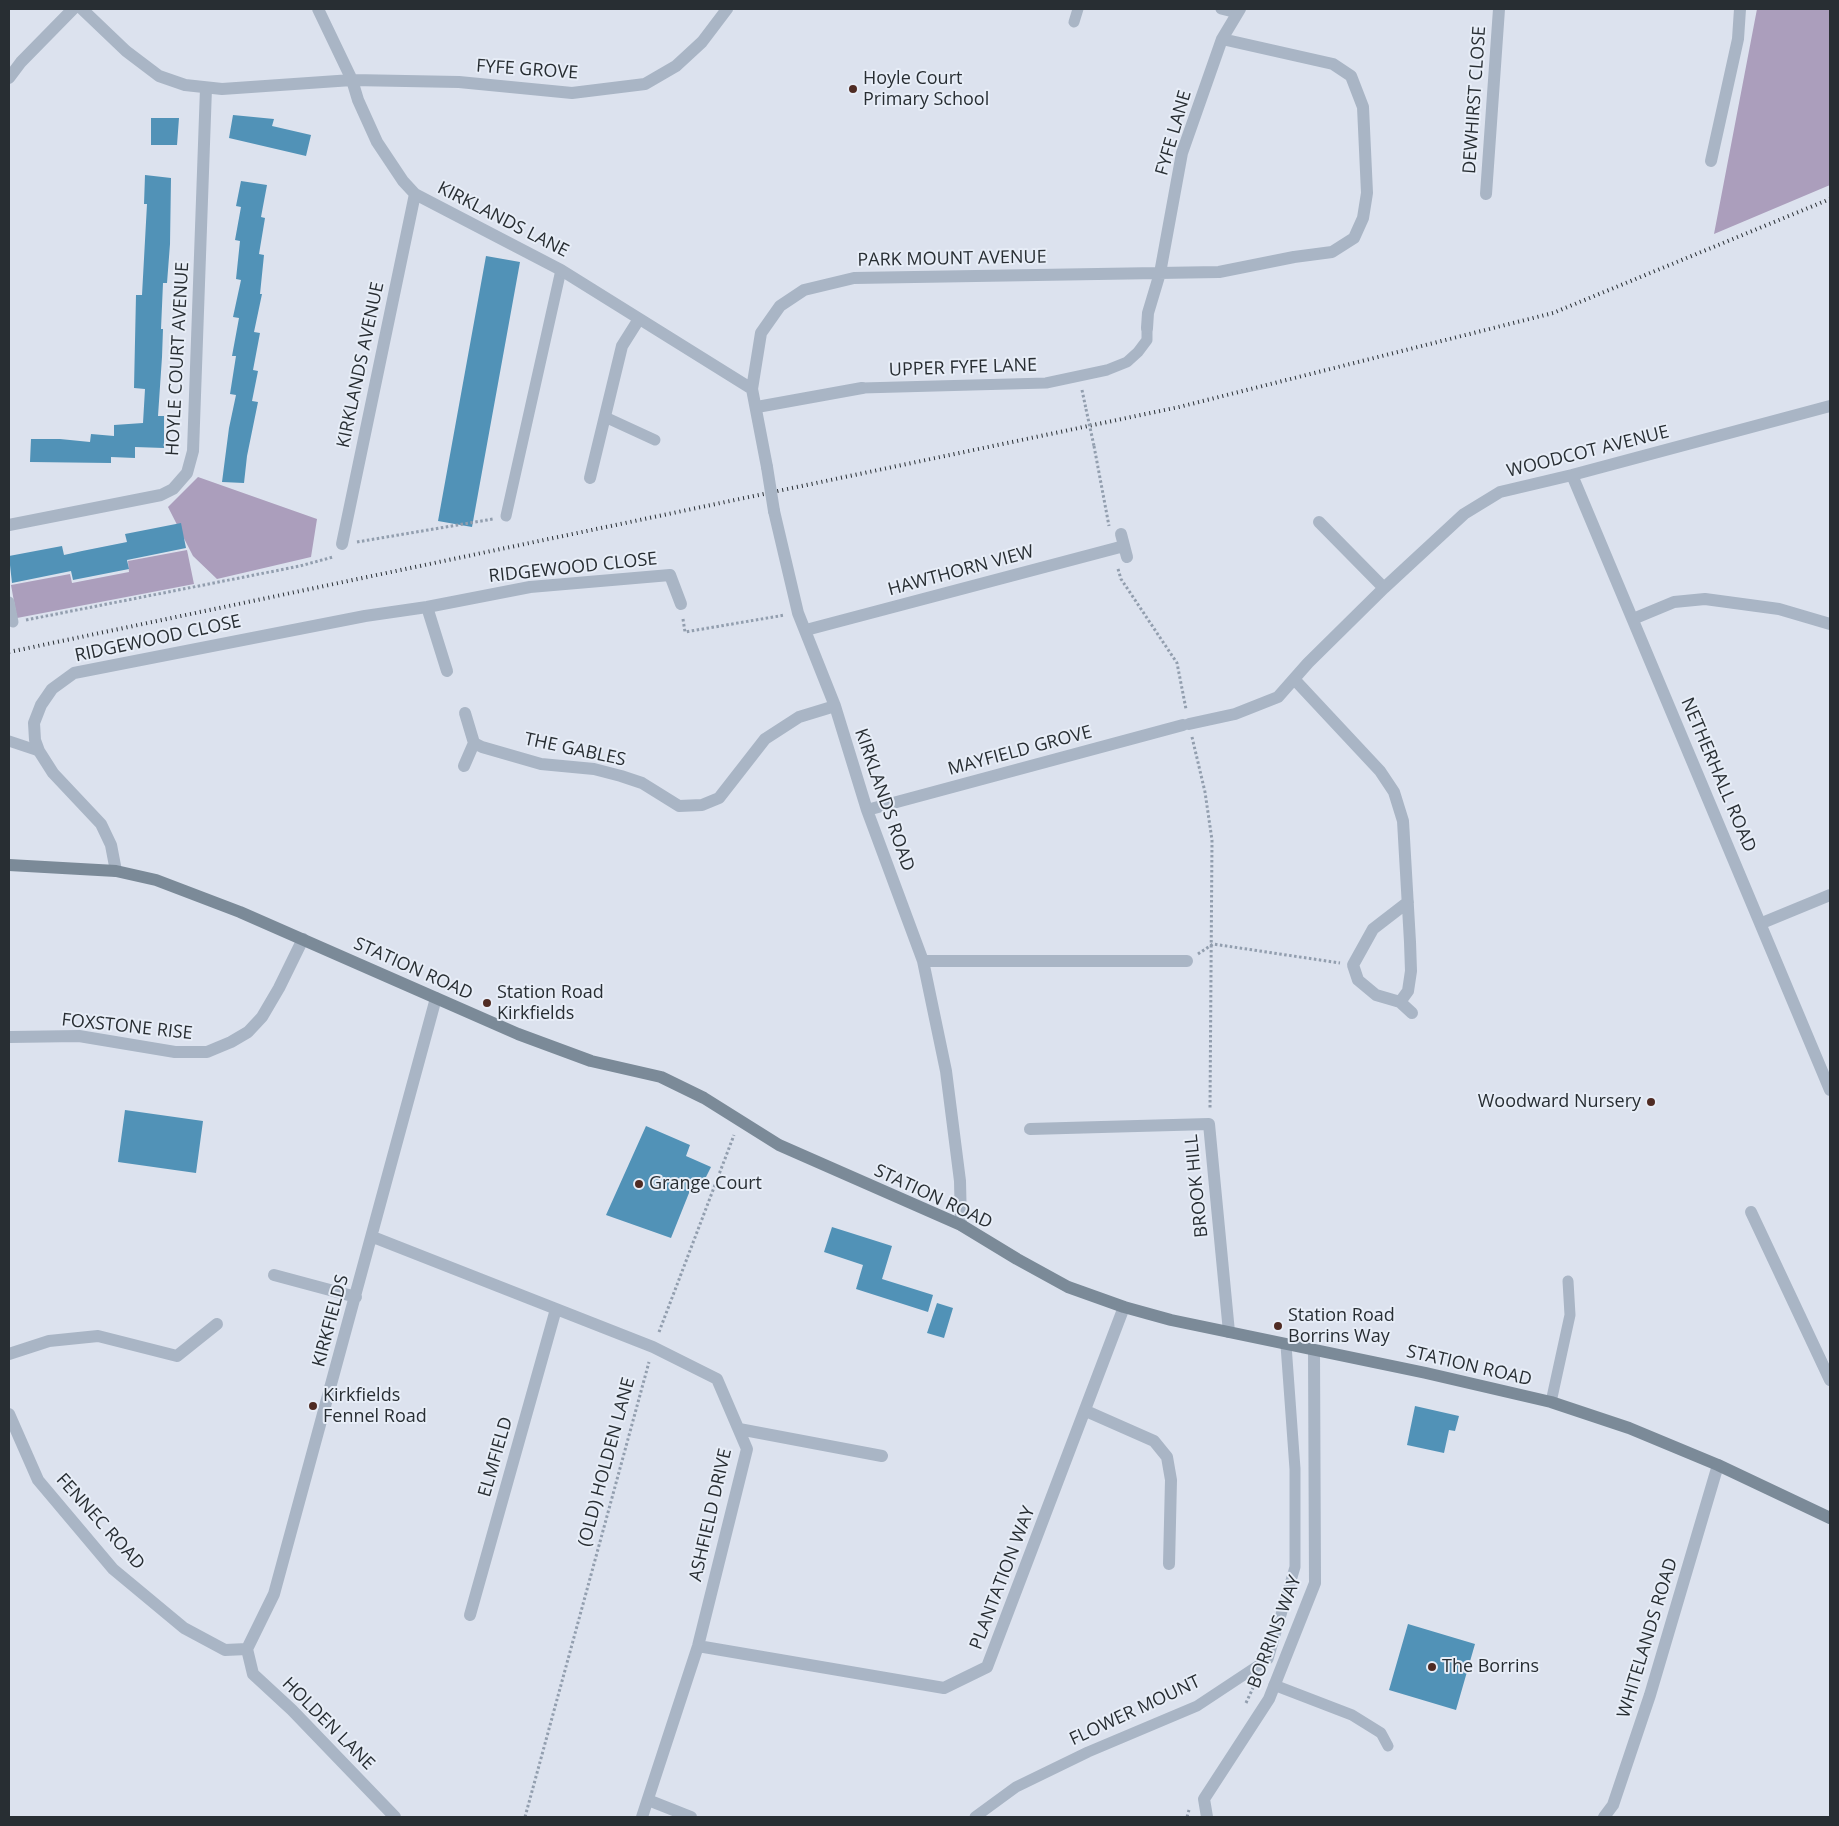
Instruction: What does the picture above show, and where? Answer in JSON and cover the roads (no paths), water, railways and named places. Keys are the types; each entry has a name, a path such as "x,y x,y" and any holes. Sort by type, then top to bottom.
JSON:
{"street":[{"path":"9,78 73,9"},
{"name":"FYFE GROVE","path":"82,9 126,51 159,76 185,85 222,89 352,80 459,82 572,94 645,84 676,66 702,42 727,9"},
{"name":"KIRKLANDS LANE","path":"318,9 352,80 377,142 414,194 561,270 752,390"},
{"name":"DEWHIRST CLOSE","path":"1486,194 1499,9"},
{"path":"1711,161 1738,39 1740,9"},
{"name":"FYFE LANE","path":"1147,328 1148,313 1160,273 1182,153 1222,39 1239,11"},
{"name":"PARK MOUNT AVENUE","path":"752,390 761,333 780,306 804,290 854,278 1219,272 1294,256 1332,252 1354,238 1363,218 1367,193 1363,107 1351,76 1333,64 1222,39"},
{"name":"HOYLE COURT AVENUE","path":"9,525 161,495 173,489 188,473 193,451 206,88"},
{"name":"KIRKLANDS AVENUE","path":"342,544 414,194"},
{"path":"590,478 622,346 639,319"},
{"name":"UPPER FYFE LANE","path":"757,407 862,388"},
{"name":"KIRKLANDS ROAD","path":"752,390 757,407 774,511 798,613 835,706 867,810 923,961 946,1071 960,1182 961,1225"},
{"name":"WOODCOT AVENUE","path":"1186,725 1235,714 1278,697 1384,588 1464,514 1500,492 1572,475 1830,406"},
{"name":"NETHERHALL ROAD","path":"1572,475 1762,923 1830,1090"},
{"path":"1319,522 1384,588"},
{"name":"HAWTHORN VIEW","path":"806,630 1121,546"},
{"name":"RIDGEWOOD CLOSE","path":"116,871 111,845 101,824 53,773 39,751 34,722 40,705 52,689 74,673 365,616 427,608 530,588 670,575 681,604"},
{"path":"1633,619 1674,602 1705,599 1779,609 1830,624"},
{"path":"427,608 447,671"},
{"path":"1294,679 1380,771 1394,792 1403,821 1411,971 1408,991 1400,1002"},
{"name":"THE GABLES","path":"474,743 541,764 594,769 621,776 642,783 679,806 702,805 719,798 765,739 799,717 835,706"},
{"path":"464,766 474,743 465,713"},
{"name":"MAYFIELD GROVE","path":"867,810 1186,725"},
{"name":"STATION ROAD","path":"9,864 116,871 156,880 195,894 303,939 518,1034 591,1061 661,1077 704,1098 738,1122 778,1145 961,1225 1068,1287 1124,1307 1171,1320 1426,1373 1551,1402 1629,1428 1718,1465 1830,1518"},
{"path":"1762,923 1830,895"},
{"path":"1408,902 1373,929 1353,965 1358,980 1364,985 1376,994 1400,1002 1412,1013"},
{"name":"FOXSTONE RISE","path":"9,1037 79,1036 175,1052 207,1052 231,1042 248,1032 262,1017 303,939"},
{"path":"923,961 1188,961"},
{"name":"KIRKFIELDS","path":"247,1649 274,1594 436,998"},
{"name":"BROOK HILL","path":"1030,1129 1209,1124 1229,1332"},
{"path":"1751,1212 1830,1380"},
{"name":"ASHFIELD DRIVE","path":"372,1237 653,1347 717,1379 747,1449 698,1646 642,1817"},
{"path":"274,1275 356,1296"},
{"name":"PLANTATION WAY","path":"698,1646 944,1688 987,1667 1124,1307"},
{"name":"ELMFIELD","path":"470,1615 556,1309"},
{"path":"9,1354 49,1341 98,1336 177,1356 217,1324"},
{"name":"BORRINS WAY","path":"1207,1817 1204,1799 1269,1699 1315,1583 1314,1351"},
{"path":"1086,1411 1154,1441 1167,1457 1171,1480 1169,1564"},
{"name":"FENNEC ROAD","path":"9,1414 38,1480 113,1569 184,1628 225,1650 247,1649"},
{"path":"739,1429 882,1456"},
{"name":"WHITELANDS ROAD","path":"1604,1817 1613,1805 1650,1695 1718,1465"},
{"name":"HOLDEN LANE","path":"247,1649 253,1674 292,1710 395,1817"},
{"path":"648,1800 691,1817"}],"lane":[{"path":"1074,22 1078,9"},
{"path":"1221,9 1239,11"},
{"path":"506,516 561,270"},
{"name":"UPPER FYFE LANE","path":"862,388 1046,384 1107,370 1127,362 1147,340 1147,328"},
{"path":"605,417 655,440"},
{"path":"9,602 13,622"},
{"path":"9,741 39,751"},
{"path":"1551,1402 1570,1315 1568,1281"},
{"name":"FLOWER MOUNT","path":"975,1817 1016,1787 1088,1752 1197,1706 1268,1659 1295,1567 1294,1470 1286,1345"},
{"path":"1274,1685 1352,1715 1381,1733 1388,1746"}],"railway":[{"path":"9,652 1179,407 1553,313 1830,199"}],"place":[{"name":"Hoyle Court Primary School","path":"853,89"},
{"name":"Station Road Kirkfields","path":"487,1003"},
{"name":"Woodward Nursery","path":"1651,1102"},
{"name":"Grange Court","path":"639,1184"},
{"name":"Station Road Borrins Way","path":"1278,1326"},
{"name":"Kirkfields Fennel Road","path":"313,1406"},
{"name":"The Borrins","path":"1432,1667"}]}
